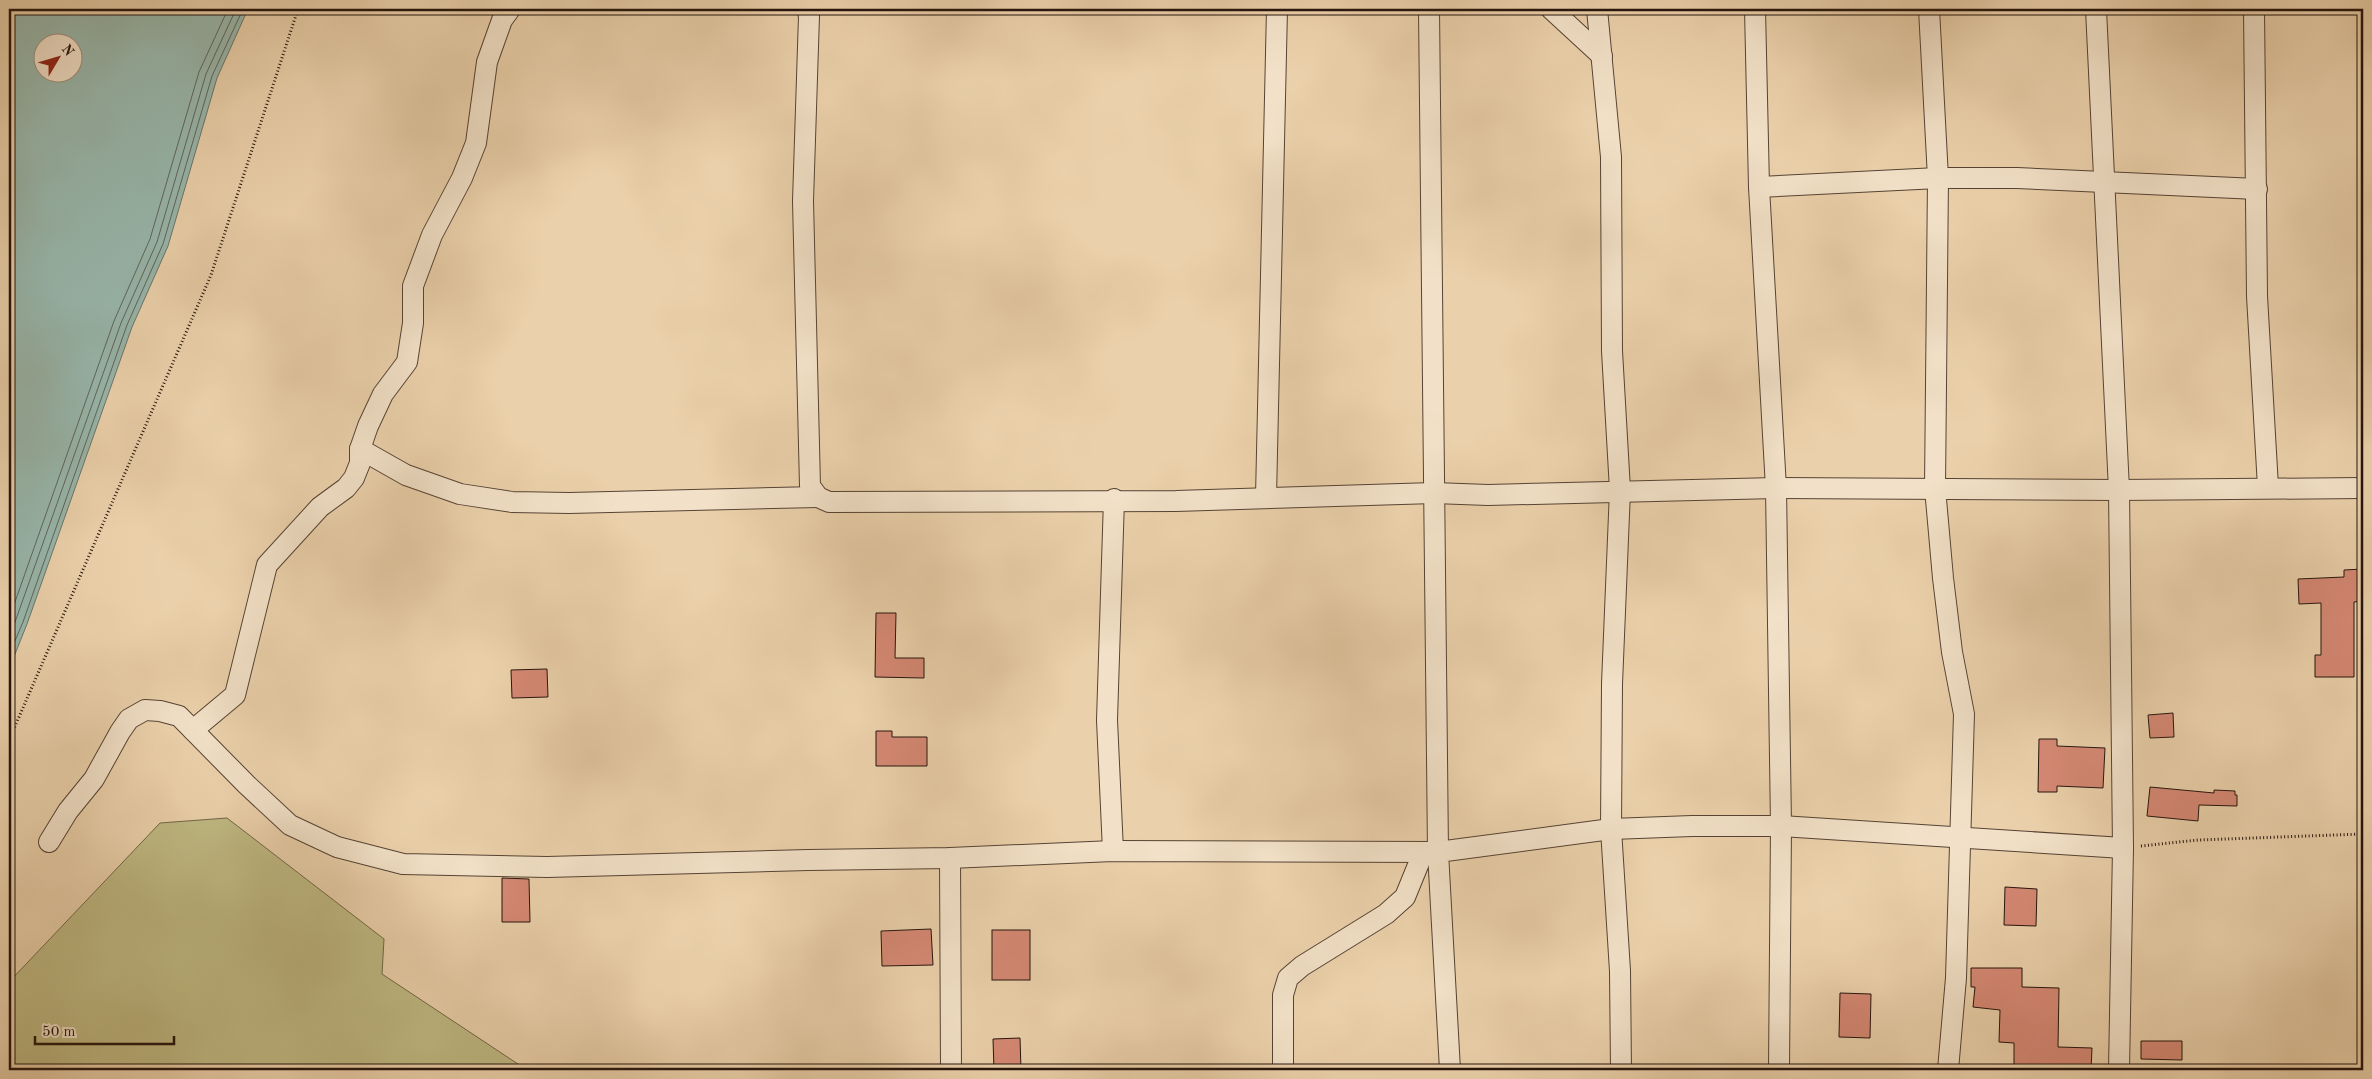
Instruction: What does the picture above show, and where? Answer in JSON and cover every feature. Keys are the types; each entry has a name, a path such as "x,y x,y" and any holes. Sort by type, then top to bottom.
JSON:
{"street":[{"path":"193,730 236,695 267,564 320,507 346,488 354,478 360,463 360,449 383,394 407,362 413,322 413,286 432,236 462,178 476,143 487,62 502,20 510,9"},
{"path":"807,9 809,16 803,201 810,486 818,497"},
{"path":"1266,497 1277,9"},
{"path":"1429,9 1434,493 1430,852 1450,1070"},
{"path":"1552,9 1602,56"},
{"path":"1597,9 1611,157 1612,351 1620,490 1612,684 1611,829 1620,971 1621,1070"},
{"path":"1755,9 1759,188 1776,488 1780,826 1779,1070"},
{"path":"1929,9 1938,178 1936,488 1942,578 1952,652 1964,714 1956,978 1948,1070"},
{"path":"2096,9 2120,490 2123,848 2119,1070"},
{"path":"2254,9 2257,296 2268,487"},
{"path":"1759,188 1938,178 2017,178 2257,190"},
{"path":"360,449 406,475 460,494 512,502 568,503 818,497 829,502 1114,499 1176,501 1434,493 1488,495 1620,490 1776,488 2120,490 2268,487 2363,488"},
{"path":"1113,851 1107,720 1114,499"},
{"path":"49,842 68,811 94,779 129,719 145,710 160,710 179,716 247,785 290,825 337,847 403,864 547,867 950,858 1113,851 1430,852 1611,829 1780,826 2123,848"},
{"path":"1283,1070 1283,995 1288,978 1302,966 1386,914 1405,897 1430,852"},
{"path":"950,858 951,1070"}],"path":[{"path":"9,740 211,275 298,9"},
{"path":"2123,848 2198,840 2363,834"}],"shaded area":[{"path":"227,818 384,939 382,974 527,1070 9,1070 9,982 160,823"}],"water":[{"path":"9,9 248,9 217,78 168,246 132,327 27,624 9,669"}],"building":[{"path":"2363,569 2363,601 2354,602 2354,677 2315,677 2315,655 2321,655 2321,603 2299,604 2298,579 2344,577 2344,570"},
{"path":"876,613 896,613 895,658 924,658 924,678 875,677"},
{"path":"547,669 548,697 512,698 511,670"},
{"path":"2173,713 2174,737 2150,738 2148,715"},
{"path":"876,731 892,731 892,737 927,737 927,766 876,766"},
{"path":"2039,739 2057,739 2057,746 2105,748 2103,788 2057,786 2057,792 2038,792"},
{"path":"2150,787 2214,793 2214,790 2235,791 2237,806 2199,805 2198,821 2147,816"},
{"path":"502,878 529,879 530,922 502,922"},
{"path":"2005,887 2037,889 2036,926 2004,925"},
{"path":"931,929 933,965 882,966 881,931"},
{"path":"992,930 1030,930 1030,980 992,980"},
{"path":"1971,968 2022,968 2022,987 2059,988 2058,1047 2092,1048 2091,1070 2014,1070 2014,1043 1999,1042 2000,1010 1973,1007 1975,987 1971,987"},
{"path":"1840,993 1871,994 1870,1038 1839,1037"},
{"path":"1020,1038 1021,1070 994,1070 993,1039"},
{"path":"2141,1041 2182,1041 2182,1060 2141,1059"}]}
